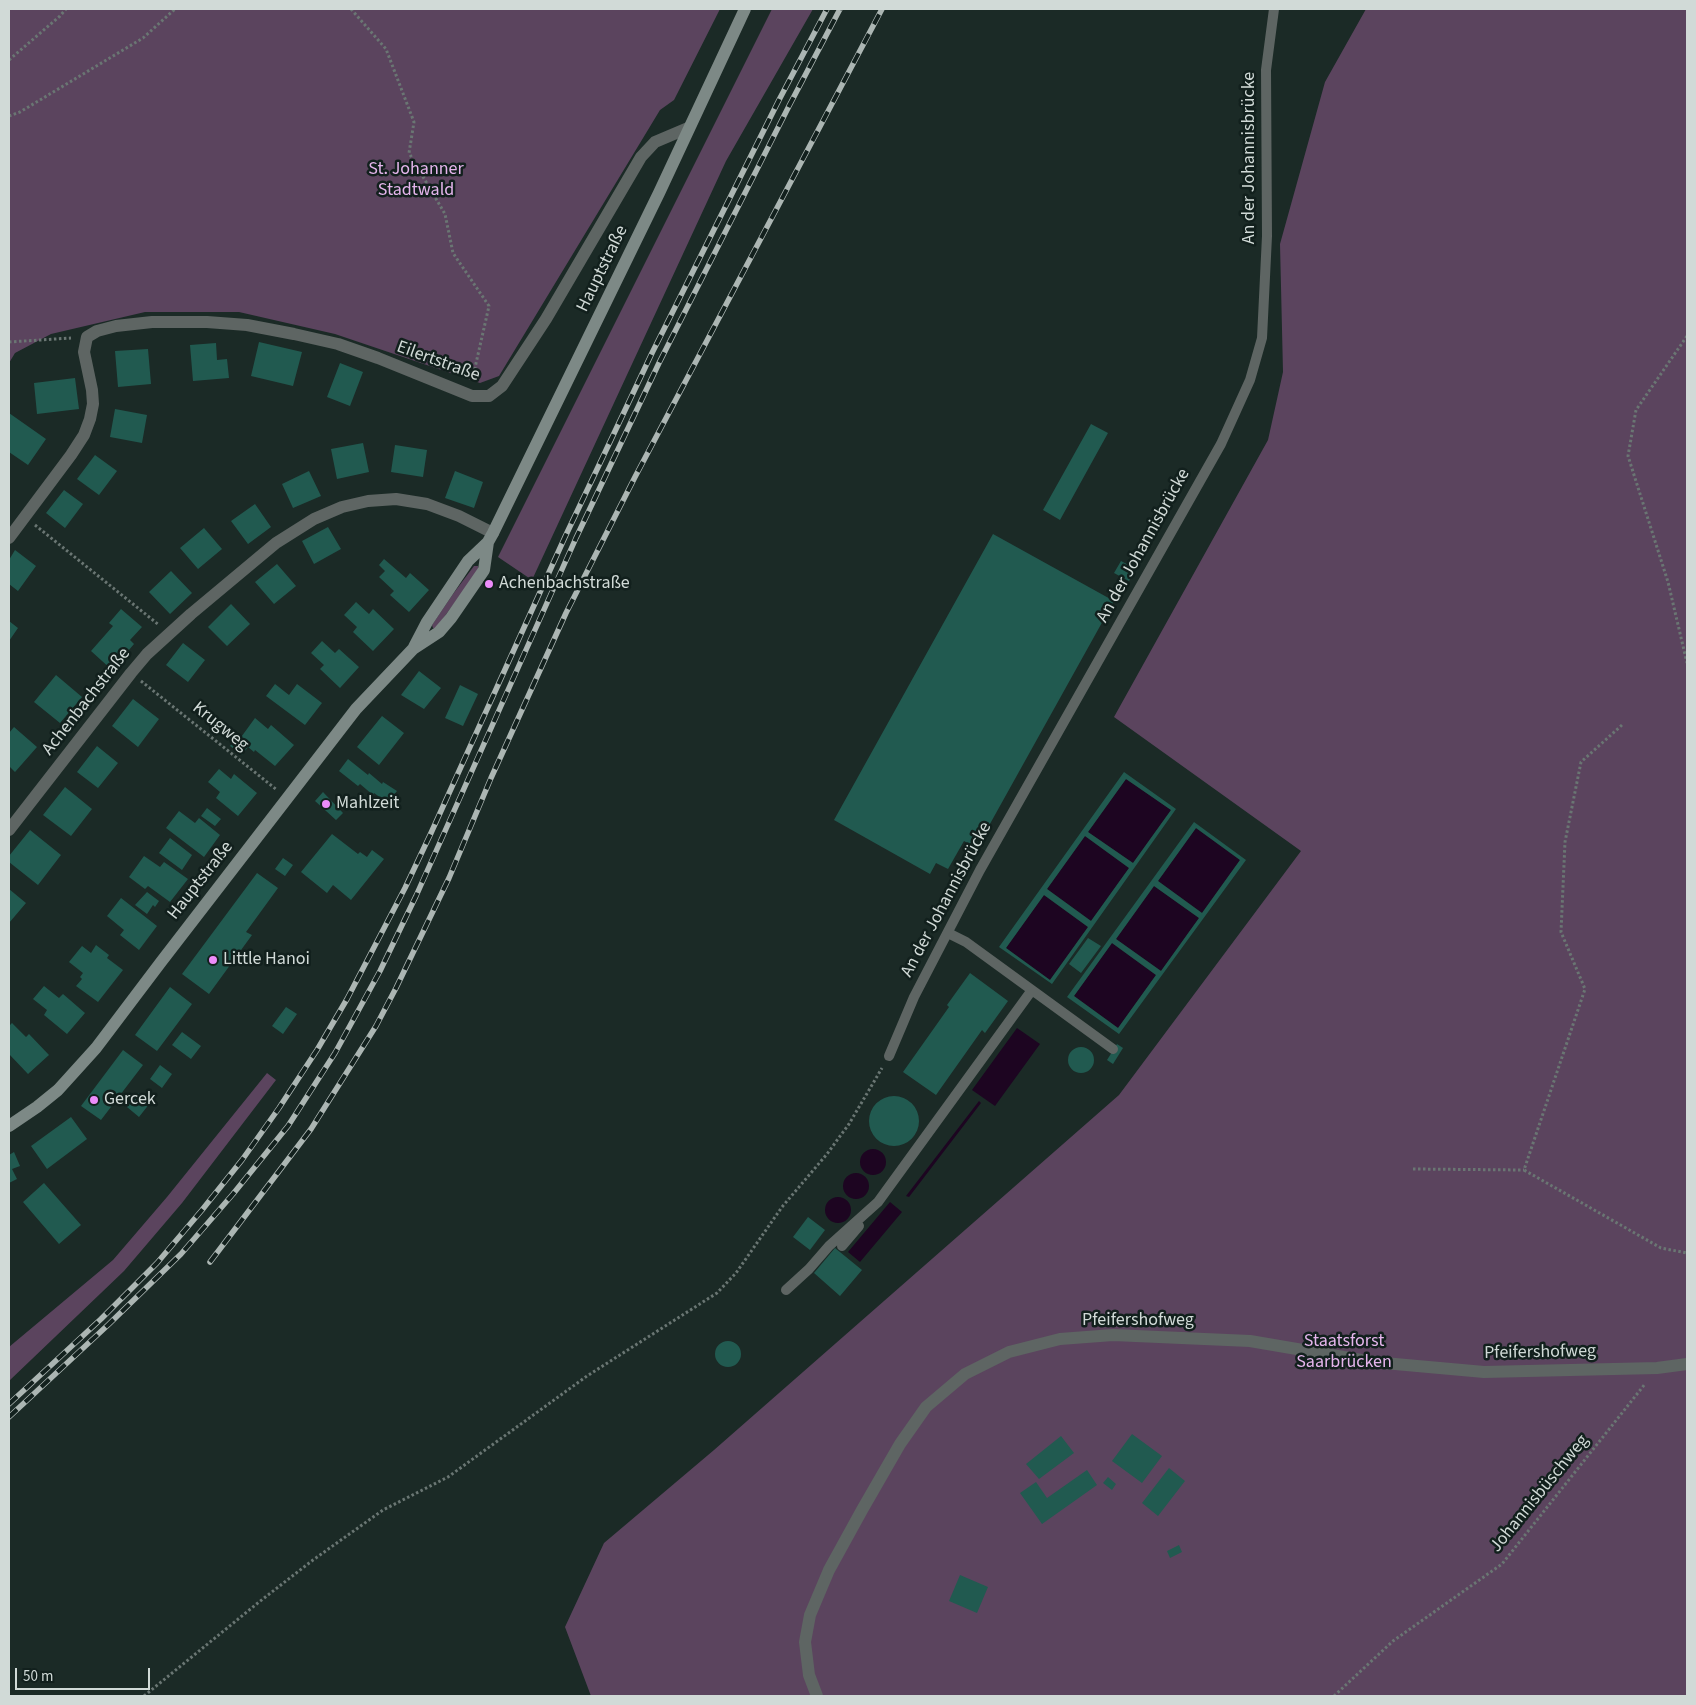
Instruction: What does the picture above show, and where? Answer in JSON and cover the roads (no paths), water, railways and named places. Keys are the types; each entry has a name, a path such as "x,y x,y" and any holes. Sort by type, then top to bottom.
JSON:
{"main road":[{"name":"Hauptstraße","path":"412,649 439,632 475,585 484,570 490,538 650,210 745,9"},
{"name":"Hauptstraße","path":"9,1126 38,1107 58,1090 96,1048 157,966 356,709 412,649 427,622 468,561 490,538"}],"street":[{"name":"Eilertstraße","path":"9,538 71,455 84,434 90,419 93,404 92,390 84,352 87,337 97,331 116,326 152,322 207,322 247,325 338,344 472,396 489,396 502,386 546,319 641,157 655,142 688,128"},
{"name":"Achenbachstraße","path":"9,830 147,654 276,543 314,519 342,507 368,501 396,499 426,504 459,516 490,538"},
{"name":"Pfeifershofweg","path":"817,1696 809,1675 805,1642 810,1615 829,1570 862,1510 900,1444 926,1407 965,1374 1010,1352 1060,1339 1113,1335 1250,1341 1373,1362 1484,1372 1657,1368 1687,1364"}],"lane":[{"name":"An der Johannisbrücke","path":"889,1056 914,997 985,862 1221,444 1250,380 1262,338 1266,236 1266,70 1274,9"},
{"path":"948,933 966,942 1113,1049"},
{"path":"842,1246 878,1202 1032,990"},
{"path":"786,1290 809,1269 829,1246 878,1202"}],"railway":[{"path":"9,1404 101,1319 157,1263 202,1210 242,1160 279,1108 317,1050 347,999 405,888 431,833 565,537 652,353 779,100 827,9"},
{"path":"9,1417 181,1254 288,1126 335,1053 380,971 416,896 576,538 659,363 840,9"},
{"path":"210,1262 311,1129 376,1026 449,878 491,778 566,613 635,477 882,9"}],"place":[{"name":"Achenbachstraße","path":"489,584"},
{"name":"Mahlzeit","path":"326,804"},
{"name":"Little Hanoi","path":"213,960"},
{"name":"Gercek","path":"94,1100"}],"park label":[{"name":"St. Johanner Stadtwald","path":"416,180"},
{"name":"Staatsforst Saarbrücken","path":"1344,1352"}]}
